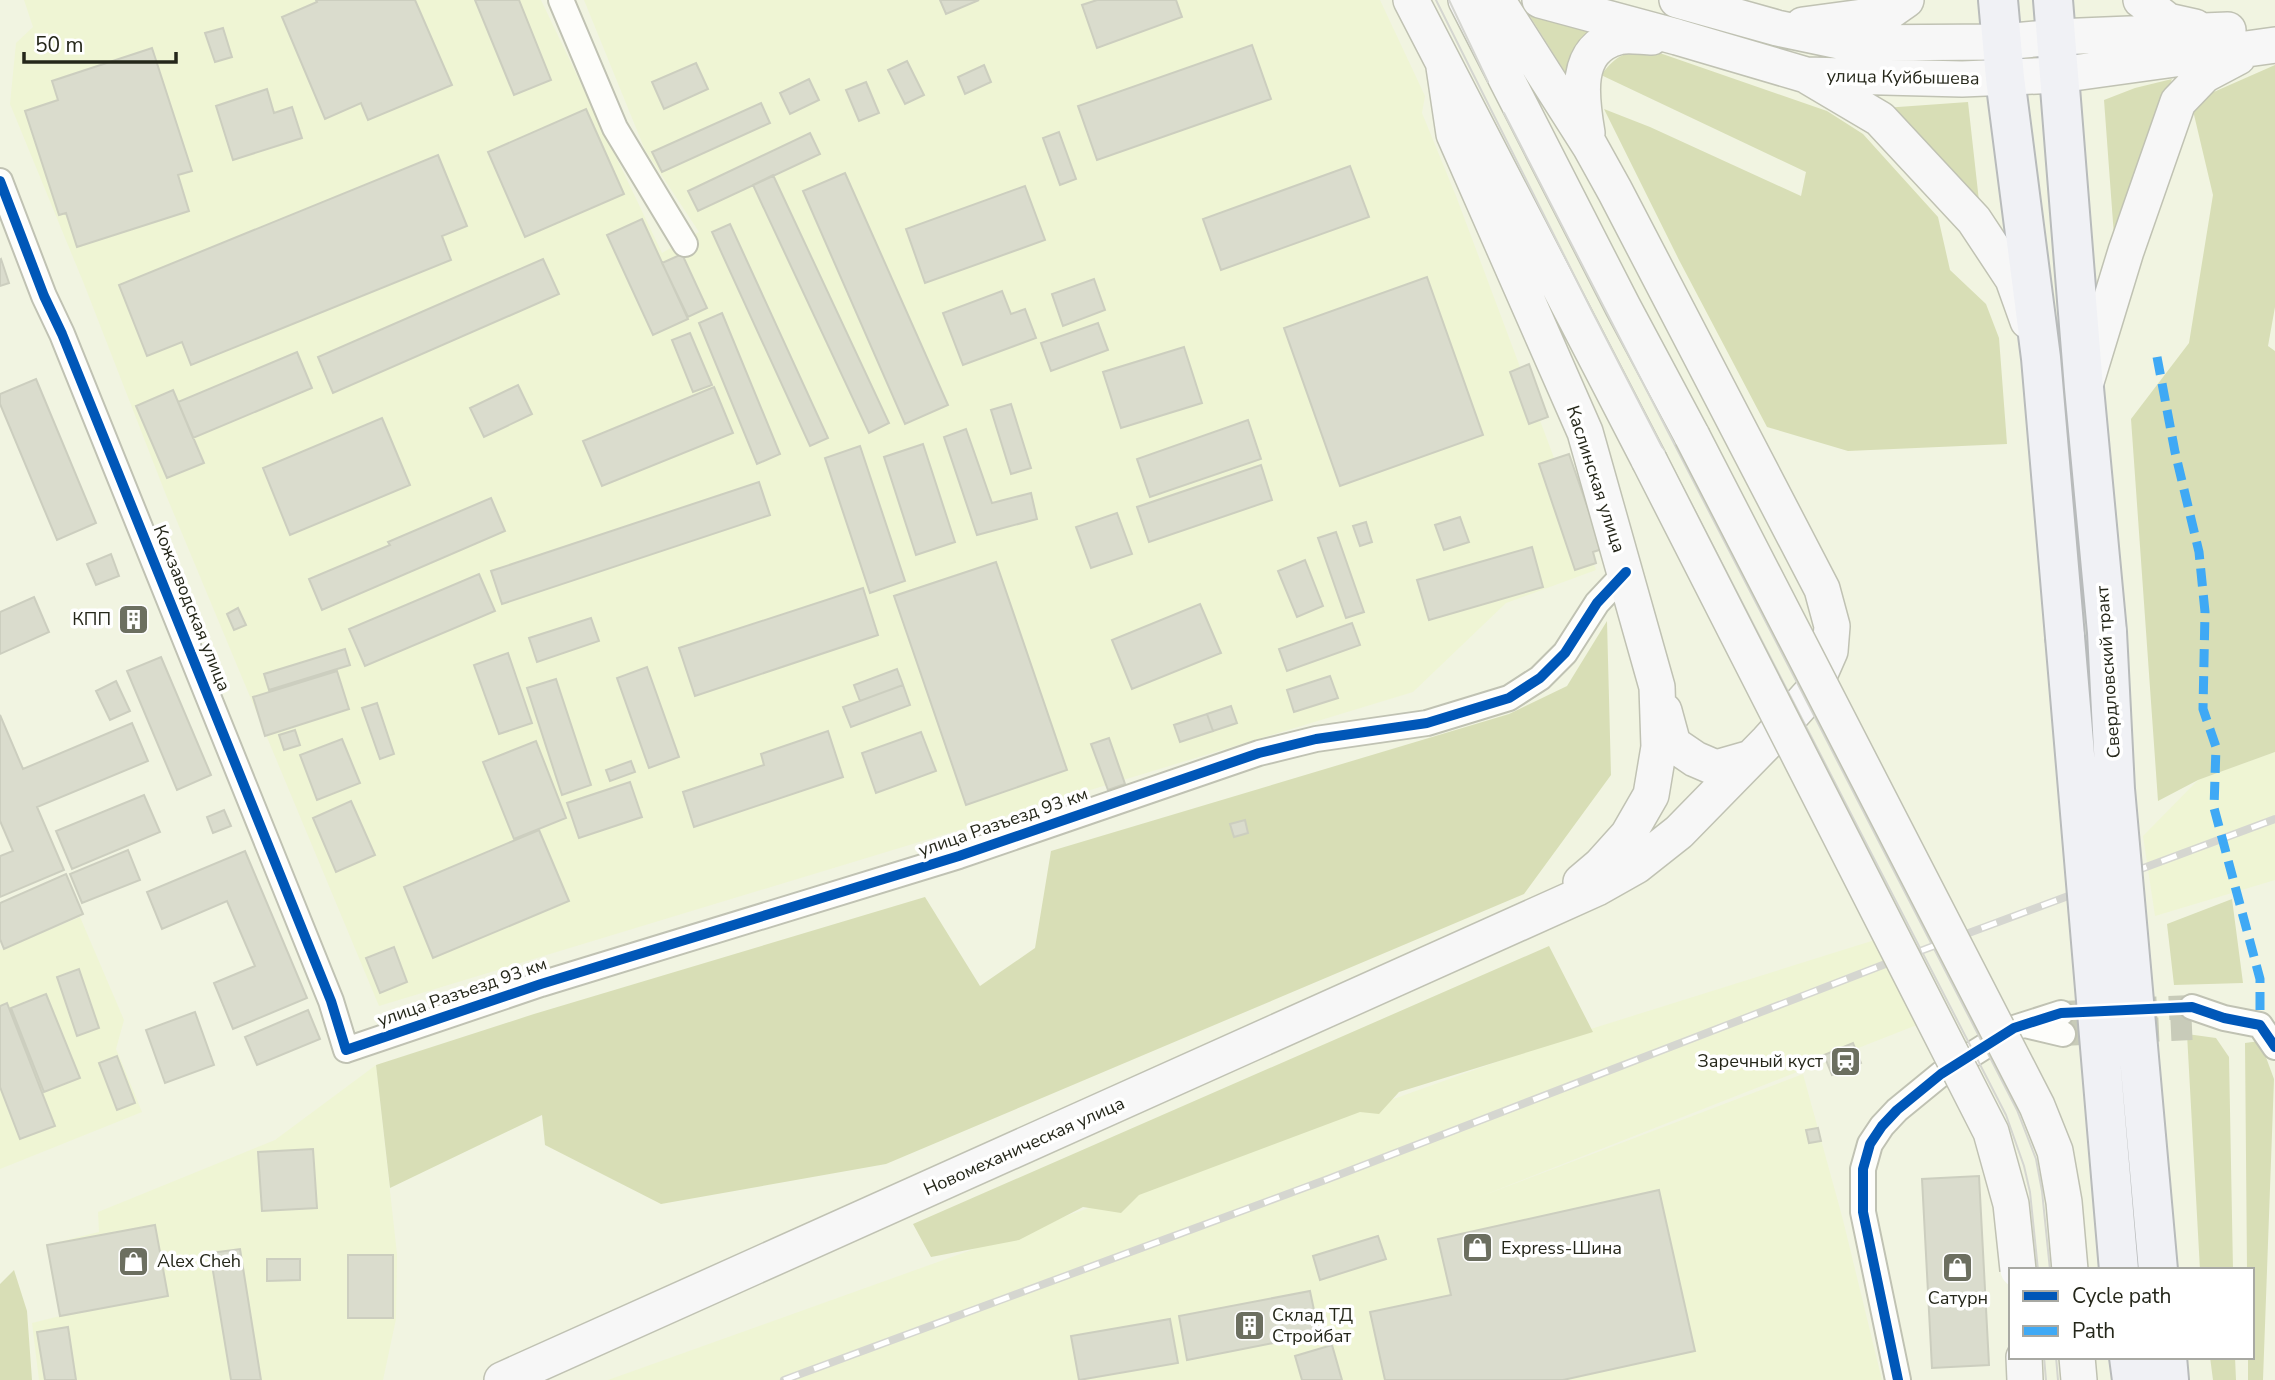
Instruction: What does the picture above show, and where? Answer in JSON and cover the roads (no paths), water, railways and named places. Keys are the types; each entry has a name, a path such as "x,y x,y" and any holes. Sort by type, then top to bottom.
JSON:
{"main road":[{"path":"1411,0 1991,1132 2011,1204 2018,1268"},
{"path":"1466,0 2037,1106 2055,1151 2064,1202 2070,1268"},
{"path":"1497,0 1590,146"},
{"name":"улица Куйбышева","path":"1540,0 1806,75 1962,79 2004,60 2055,18 2269,39"},
{"name":"улица Куйбышева","path":"1677,0 1777,28 1848,43 2004,60 2059,75 2269,39"},
{"path":"1777,28 1886,14 1906,0"},
{"path":"1998,0 2041,358 2119,1268"},
{"path":"2141,0 2168,21 2216,32"},
{"name":"Свердловский тракт","path":"2055,18 2084,388 2107,632 2115,789 2158,1268"},
{"path":"1590,146 1581,100 1586,62 1600,46 1619,37 1677,37"},
{"path":"2084,388 2126,251 2178,102 2204,75 2269,39"},
{"name":"Каслинская улица","path":"1444,67 1454,134 1585,432 1657,687 1659,747 1651,795 1628,835 1601,865 1547,912"},
{"path":"1806,75 1880,119 1974,220 2013,279 2041,358"},
{"name":"Новомеханическая улица","path":"502,1380 1597,888 1636,866 1679,832 1812,692 1830,651 1832,626 1822,589 1702,355 1590,146"},
{"path":"1657,687 1674,744 1695,760 1716,768 1751,758"},
{"path":"2024,1359 2025,1380"},
{"path":"2077,1359 2079,1380"},
{"path":"2129,1359 2132,1380"},
{"path":"2167,1359 2169,1380"}],"street":[{"path":"561,0 615,128 685,244"},
{"name":"Кожзаводская улица","path":"0,181 44,296 62,334 326,988 346,1050"},
{"name":"улица Разъезд 93 км","path":"346,1050 541,984 960,856 1259,753 1315,739 1427,723 1508,698 1540,678 1565,653 1597,603 1626,572"},
{"path":"2192,1017 2224,1018 2260,1025 2275,1047"},
{"path":"1898,1380 1863,1212 1863,1169 1870,1144 1882,1126 1915,1093 1977,1051 2014,1028 2062,1023"}],"tunnel":[{"path":"2061,1013 2192,1007"},
{"path":"2063,1034 2192,1028"}],"tram line":[{"path":"1436,0 1590,307 2006,1115 2030,1192 2038,1268"},
{"path":"1449,0 1488,82"},
{"path":"1504,113 2017,1110 2036,1159 2050,1268"},
{"path":"2044,1359 2046,1380"},
{"path":"2056,1359 2058,1380"}],"railway":[{"path":"784,1380 1328,1179 1888,963 2275,819"}],"place":[{"name":"КПП","path":"134,619"},
{"name":"Заречный куст","path":"1846,1061"},
{"name":"Express-Шина","path":"1478,1248"},
{"name":"Alex Cheh","path":"134,1261"},
{"name":"Сатурн","path":"1958,1268"},
{"name":"Склад ТД Стройбат","path":"1249,1325"}]}
